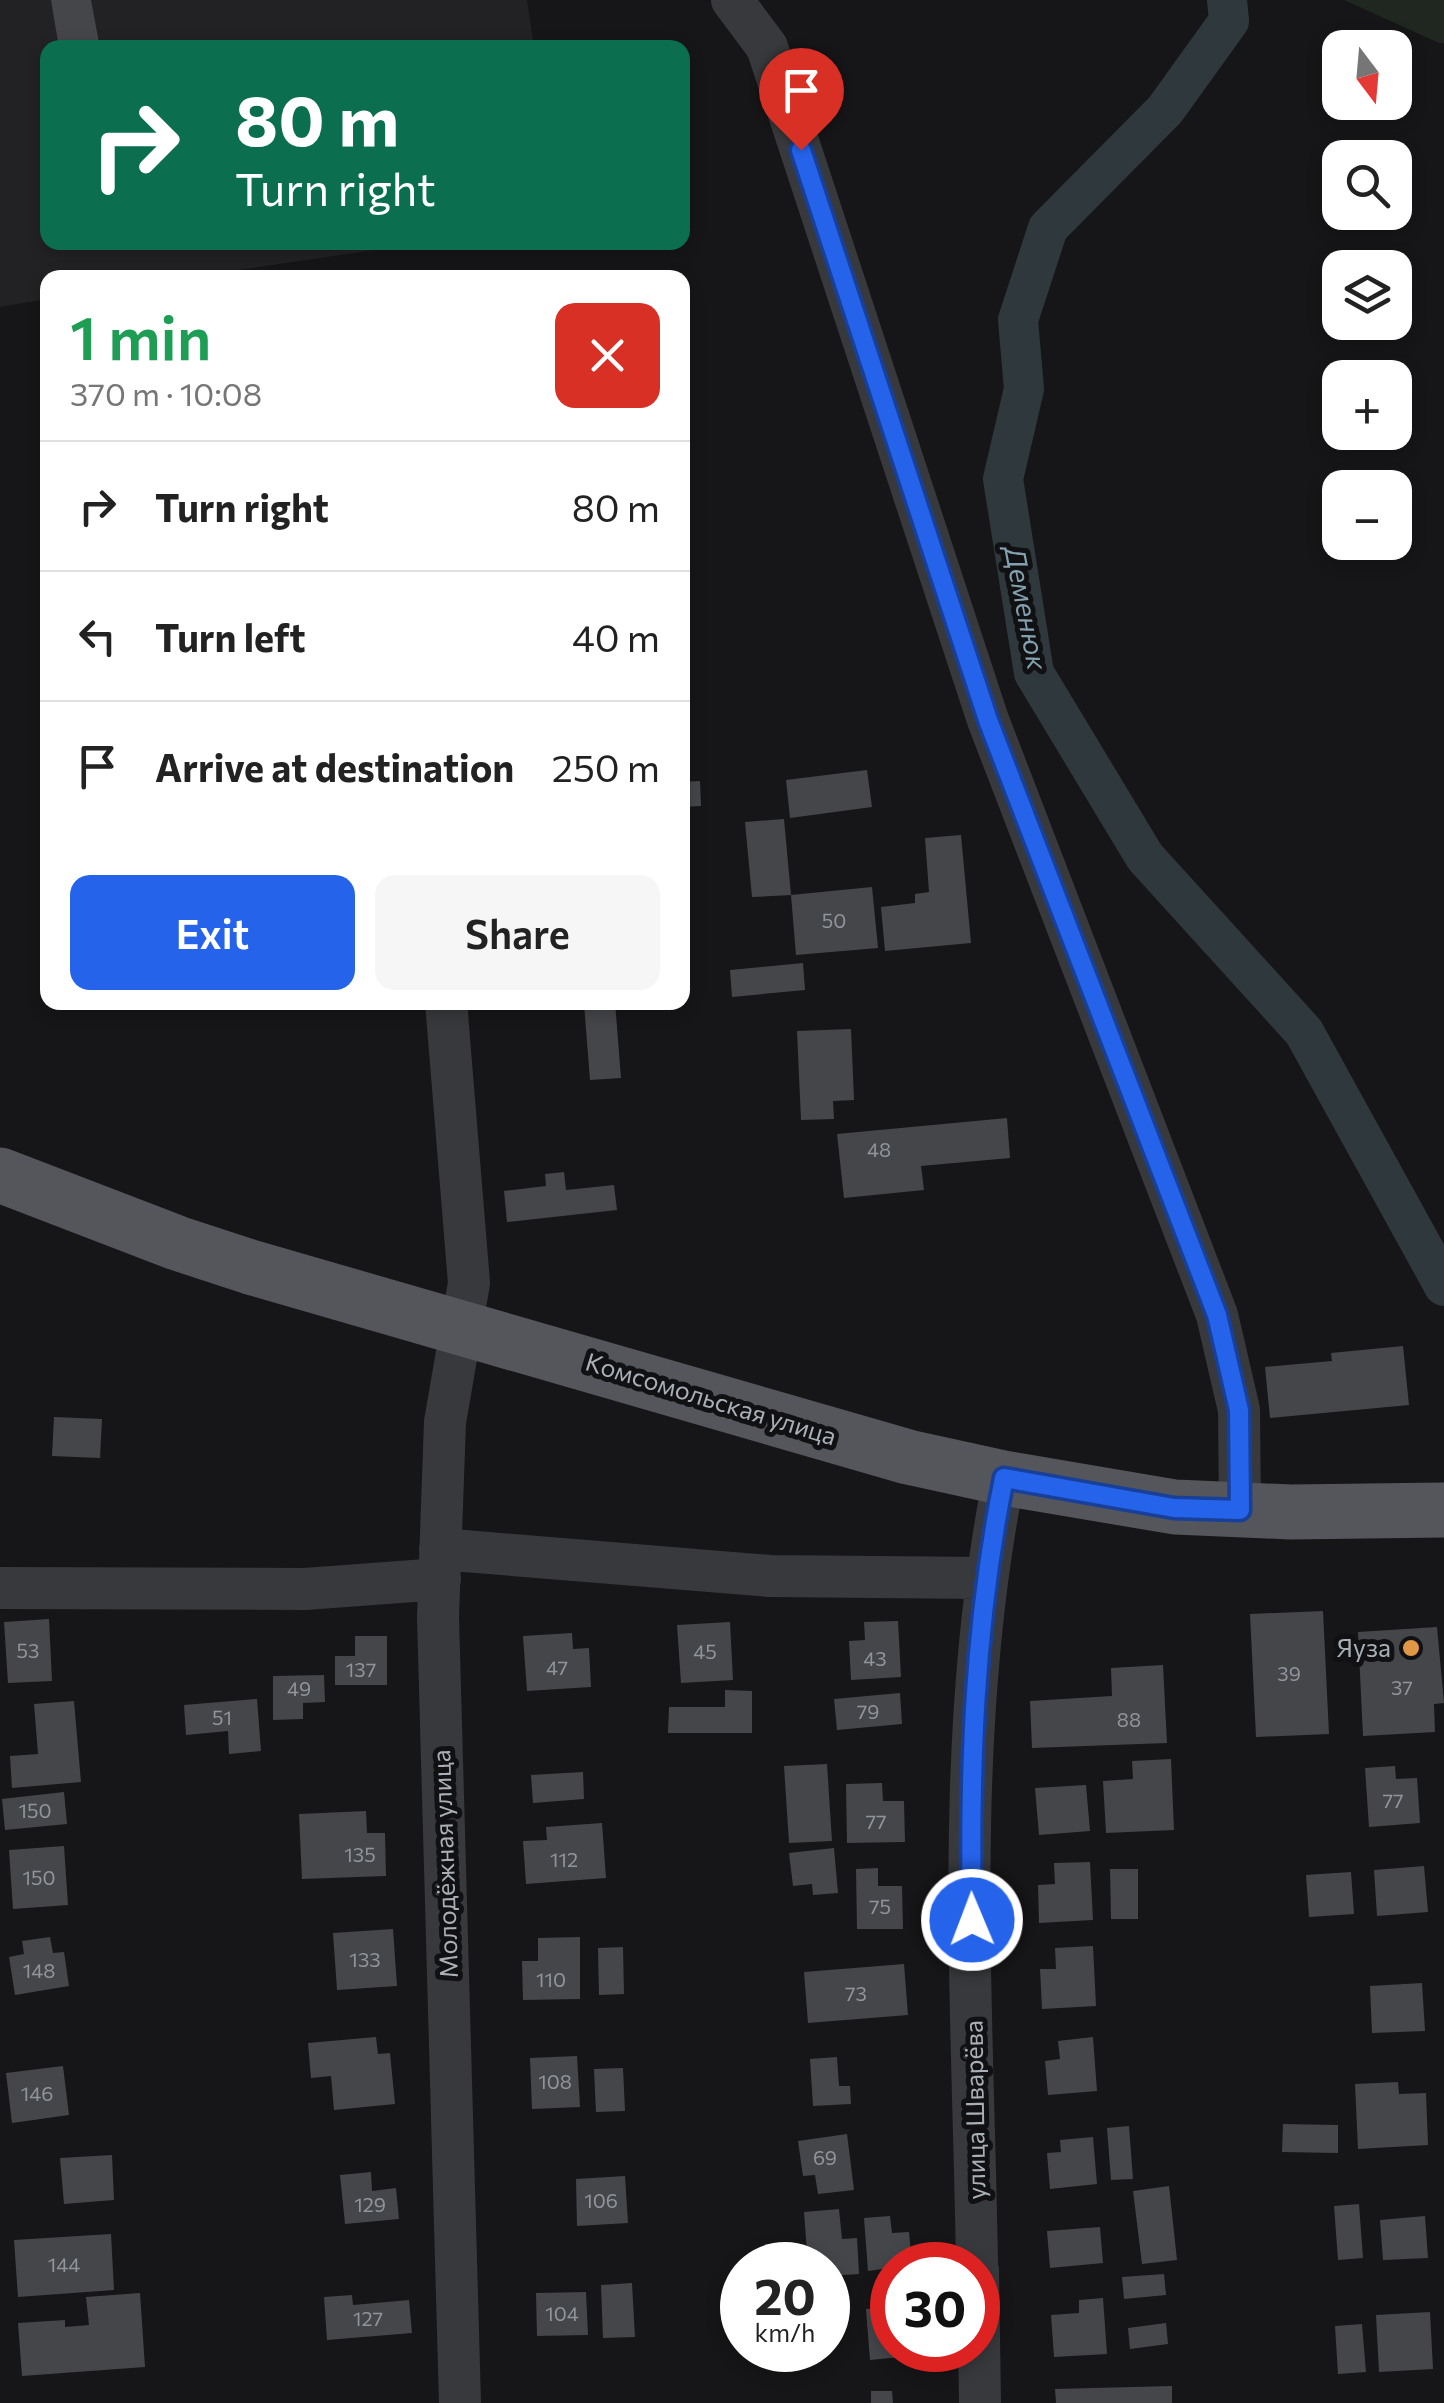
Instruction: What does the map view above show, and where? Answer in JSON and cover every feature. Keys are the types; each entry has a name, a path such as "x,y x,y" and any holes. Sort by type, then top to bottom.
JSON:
{"main road":[{"name":"Комсомольская улица","path":"0,1175 177,1244 908,1457 1174,1508 1444,1510"}],"street":[{"path":"732,0 767,46 988,720 1217,1315 1239,1410 1240,1510"},
{"name":"Молодёжная улица","path":"447,1010 469,1282 445,1422 440,1564 460,2403"},
{"name":"улица Шварёва","path":"978,2242 969,1768 984,1578 1004,1478"},
{"path":"0,1588 305,1590 440,1564 770,1576 984,1578"},
{"name":"улица Шварёва","path":"980,2372 980,2403"}],"shaded area":[{"path":"0,0 527,0 533,40 40,40 40,250 374,250 239,270 40,270 40,300 0,307"},
{"path":"1344,0 1444,0 1444,43"}],"building":[{"path":"51,0 91,0 98,40 58,40"},
{"path":"867,770 872,807 790,818 786,780"},
{"path":"700,781 701,806 690,807 690,782"},
{"path":"784,819 791,895 752,897 745,822"},
{"path":"961,835 971,943 885,951 881,907 915,903 915,894 929,892 925,838"},
{"path":"872,887 878,948 796,955 791,895"},
{"path":"803,963 805,990 732,997 730,970"},
{"path":"584,1010 616,1010 621,1078 590,1080"},
{"path":"851,1029 854,1100 833,1101 834,1119 801,1120 797,1031"},
{"path":"1007,1118 1010,1158 921,1166 924,1190 844,1198 837,1134"},
{"path":"564,1172 566,1190 614,1185 617,1210 507,1222 504,1191 546,1186 545,1174"},
{"path":"1403,1346 1409,1405 1270,1418 1265,1367 1332,1361 1331,1353"},
{"path":"54,1417 102,1419 100,1458 52,1456"},
{"path":"1323,1611 1329,1734 1256,1737 1250,1614"},
{"path":"49,1619 52,1681 8,1683 4,1622"},
{"path":"898,1621 901,1677 851,1680 849,1641 865,1640 864,1622"},
{"path":"730,1622 733,1680 681,1683 677,1625"},
{"path":"1437,1627 1444,1703 1434,1704 1435,1732 1363,1736 1358,1632"},
{"path":"572,1633 573,1649 589,1648 591,1687 527,1691 523,1636"},
{"path":"355,1636 387,1636 387,1685 335,1685 335,1656 355,1656"},
{"path":"1163,1665 1167,1743 1032,1748 1030,1701 1112,1696 1111,1668"},
{"path":"324,1675 325,1702 303,1703 303,1719 273,1720 273,1676"},
{"path":"725,1690 752,1691 752,1733 668,1733 669,1707 725,1707"},
{"path":"900,1693 902,1724 837,1730 834,1699"},
{"path":"257,1699 261,1751 229,1754 228,1731 186,1735 184,1705"},
{"path":"74,1701 81,1782 12,1788 10,1756 38,1754 34,1704"},
{"path":"1171,1759 1174,1830 1106,1833 1103,1781 1133,1779 1132,1761"},
{"path":"827,1764 832,1841 789,1843 784,1766"},
{"path":"1395,1766 1396,1779 1417,1778 1420,1823 1369,1827 1365,1768"},
{"path":"583,1772 584,1799 533,1803 531,1775"},
{"path":"882,1783 883,1801 904,1801 905,1842 847,1843 846,1784"},
{"path":"1086,1785 1090,1831 1039,1835 1035,1788"},
{"path":"64,1792 67,1824 5,1830 2,1799"},
{"path":"366,1811 367,1833 385,1833 386,1876 302,1879 299,1814"},
{"path":"602,1823 606,1878 526,1884 523,1841 547,1840 546,1827"},
{"path":"64,1846 68,1905 13,1909 9,1850"},
{"path":"834,1848 838,1893 813,1895 812,1884 793,1886 789,1853"},
{"path":"1090,1862 1093,1920 1039,1923 1038,1885 1055,1884 1054,1863"},
{"path":"1424,1866 1428,1912 1377,1916 1374,1870"},
{"path":"878,1868 878,1886 902,1886 903,1929 857,1929 856,1869"},
{"path":"1110,1869 1138,1869 1138,1919 1111,1919"},
{"path":"1351,1872 1354,1914 1309,1917 1306,1875"},
{"path":"393,1929 397,1986 337,1990 333,1933"},
{"path":"50,1937 53,1953 64,1952 69,1986 15,1995 9,1957 24,1954 22,1941"},
{"path":"580,1937 580,1999 523,2000 522,1961 538,1961 538,1938"},
{"path":"1093,1946 1096,2006 1042,2009 1040,1969 1056,1969 1055,1948"},
{"path":"623,1947 624,1994 599,1995 598,1948"},
{"path":"904,1964 908,2015 808,2023 804,1972"},
{"path":"1422,1983 1425,2031 1372,2033 1370,1986"},
{"path":"376,2037 378,2054 390,2053 395,2104 334,2110 331,2076 311,2078 308,2043"},
{"path":"1093,2037 1097,2091 1048,2095 1045,2061 1060,2059 1058,2041"},
{"path":"577,2056 580,2107 532,2109 530,2058"},
{"path":"837,2057 839,2086 850,2086 851,2104 813,2106 810,2059"},
{"path":"63,2066 69,2115 12,2123 6,2073"},
{"path":"623,2068 625,2111 596,2112 594,2069"},
{"path":"1398,2082 1399,2094 1426,2093 1428,2145 1358,2149 1355,2084"},
{"path":"1283,2124 1338,2125 1338,2153 1282,2152"},
{"path":"1129,2126 1133,2179 1111,2180 1107,2128"},
{"path":"847,2134 854,2190 818,2194 815,2175 803,2176 798,2141"},
{"path":"1093,2137 1097,2184 1050,2189 1047,2153 1061,2152 1060,2140"},
{"path":"112,2155 114,2200 64,2204 60,2158"},
{"path":"371,2172 372,2191 396,2188 399,2219 345,2224 340,2175"},
{"path":"625,2176 628,2223 577,2226 576,2179"},
{"path":"1169,2186 1177,2260 1142,2264 1133,2191"},
{"path":"1359,2204 1363,2258 1338,2260 1334,2206"},
{"path":"839,2209 842,2239 857,2238 859,2274 850,2275 850,2242 806,2242 804,2212"},
{"path":"890,2216 892,2233 909,2232 910,2242 870,2242 868,2271 864,2218"},
{"path":"1425,2216 1428,2258 1383,2260 1380,2220"},
{"path":"1100,2227 1103,2263 1050,2268 1047,2231"},
{"path":"111,2234 114,2290 18,2297 14,2240"},
{"path":"1164,2274 1166,2295 1124,2299 1122,2277"},
{"path":"632,2283 635,2337 603,2338 601,2285"},
{"path":"586,2292 588,2335 537,2336 536,2293"},
{"path":"140,2293 145,2367 22,2376 18,2323 65,2320 65,2327 89,2325 86,2297"},
{"path":"352,2295 353,2305 409,2300 412,2333 327,2340 324,2297"},
{"path":"1103,2298 1107,2354 1054,2357 1051,2315 1079,2313 1079,2300"},
{"path":"866,2309 870,2309 870,2360"},
{"path":"1430,2312 1433,2369 1379,2372 1376,2315"},
{"path":"1166,2323 1168,2344 1130,2349 1128,2328"},
{"path":"1362,2324 1366,2372 1338,2374 1335,2326"},
{"path":"1172,2386 1172,2403 1056,2403 1055,2389"},
{"path":"871,2391 892,2391 893,2403 871,2403"}],"waterway":[{"name":"Деменюк","path":"1227,0 1229,21 1165,110 1048,228 1018,320 1024,389 1003,479 1034,673 1145,857 1304,1032 1444,1286"}],"place":[{"name":"Яуза","path":"1411,1648"}],"route":[{"path":"801,150 988,720 1217,1315 1239,1410 1240,1510 1174,1508 1004,1478 984,1578 976,1650 969,1768 972,1920"}]}
